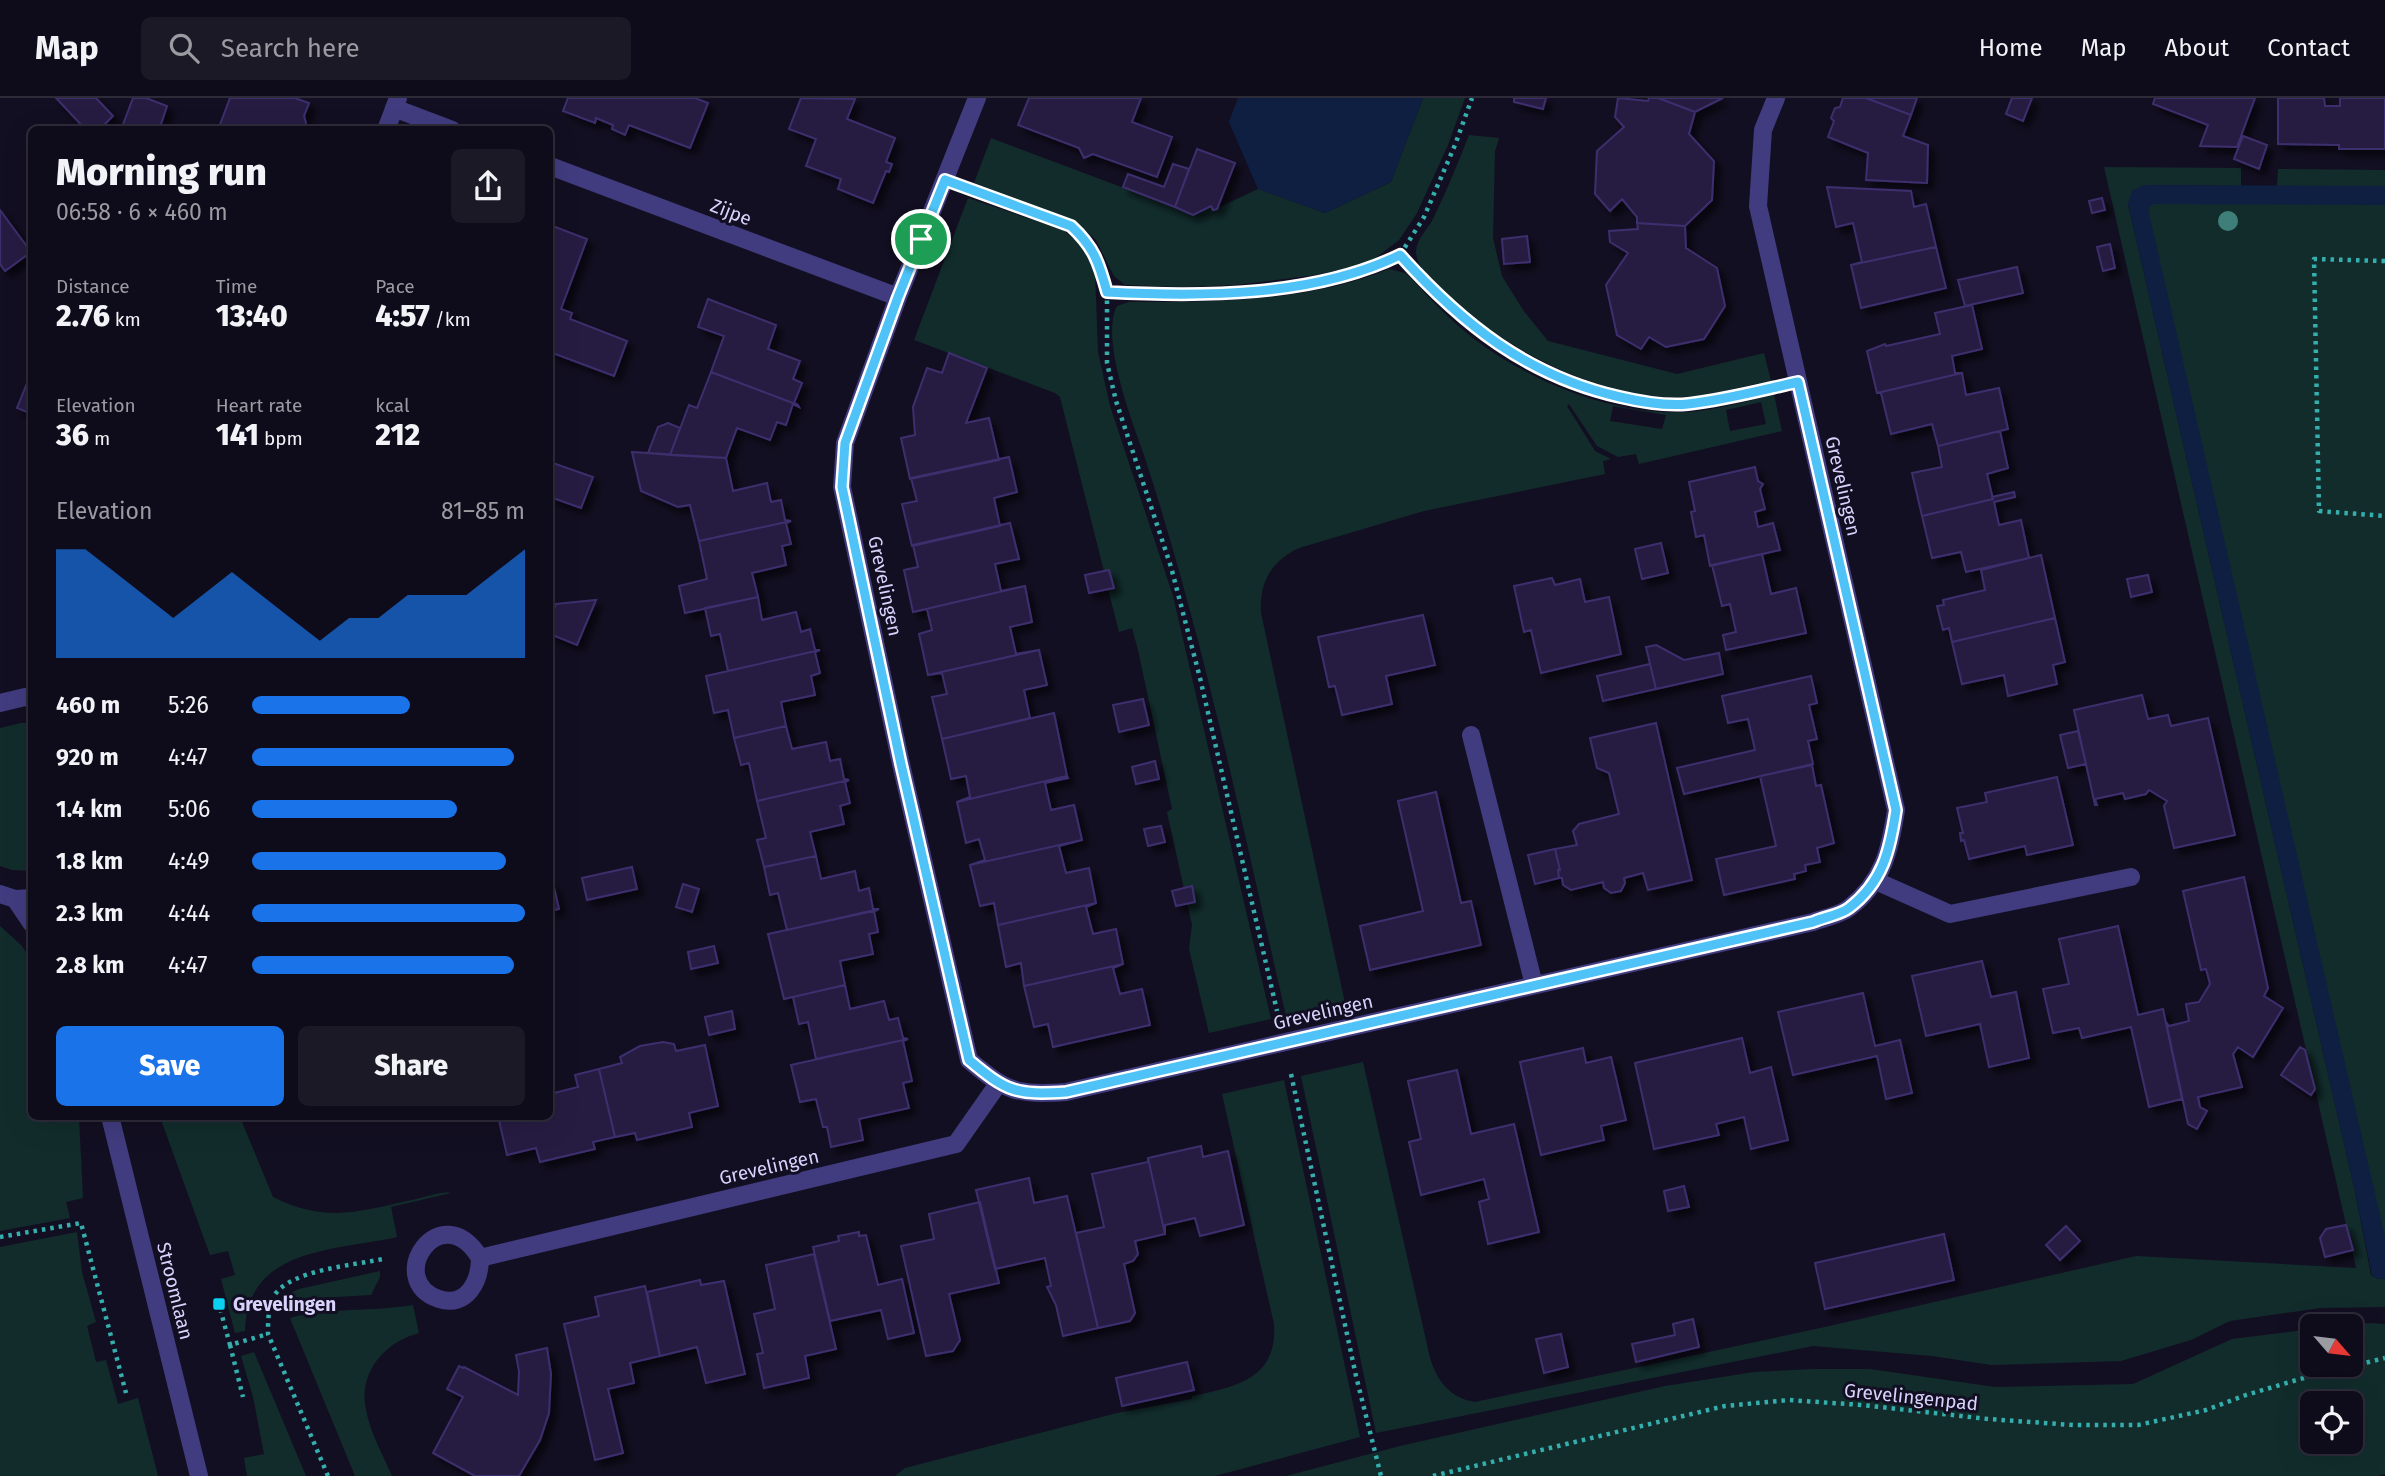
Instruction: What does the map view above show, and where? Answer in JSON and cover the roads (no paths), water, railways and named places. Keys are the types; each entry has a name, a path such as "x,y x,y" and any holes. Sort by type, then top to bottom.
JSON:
{"street":[{"name":"Grevelingen","path":"977,98 898,297 845,443 842,487 904,777 969,1060 998,1084 1030,1094 1066,1092 1813,922 1848,909 1876,881 1890,846 1896,810 1758,206 1763,130 1776,98"},
{"path":"387,126 396,103 444,126"},
{"name":"Zijpe","path":"553,167 898,297"},
{"path":"0,703 28,697"},
{"path":"1471,735 1534,985"},
{"path":"1876,881 1951,914 2131,877"},
{"path":"16,897 28,917"},
{"name":"Grevelingen","path":"480,1258 956,1144 998,1084"},
{"name":"Stroomlaan","path":"111,1120 199,1476"},
{"path":"444,1235 459,1236 471,1244 480,1258 480,1273 474,1287 454,1300 442,1300 431,1295 420,1284 415,1268 418,1252 429,1240 444,1235"}],"water":[{"path":"1238,98 1423,98 1391,182 1325,213 1258,189 1229,122"},
{"path":"2144,185 2385,186 2385,205 2153,204 2148,209 2385,1237 2385,1279 2372,1275 2128,204 2132,191"}],"place":[{"name":"Grevelingen","path":"219,1304"}]}
